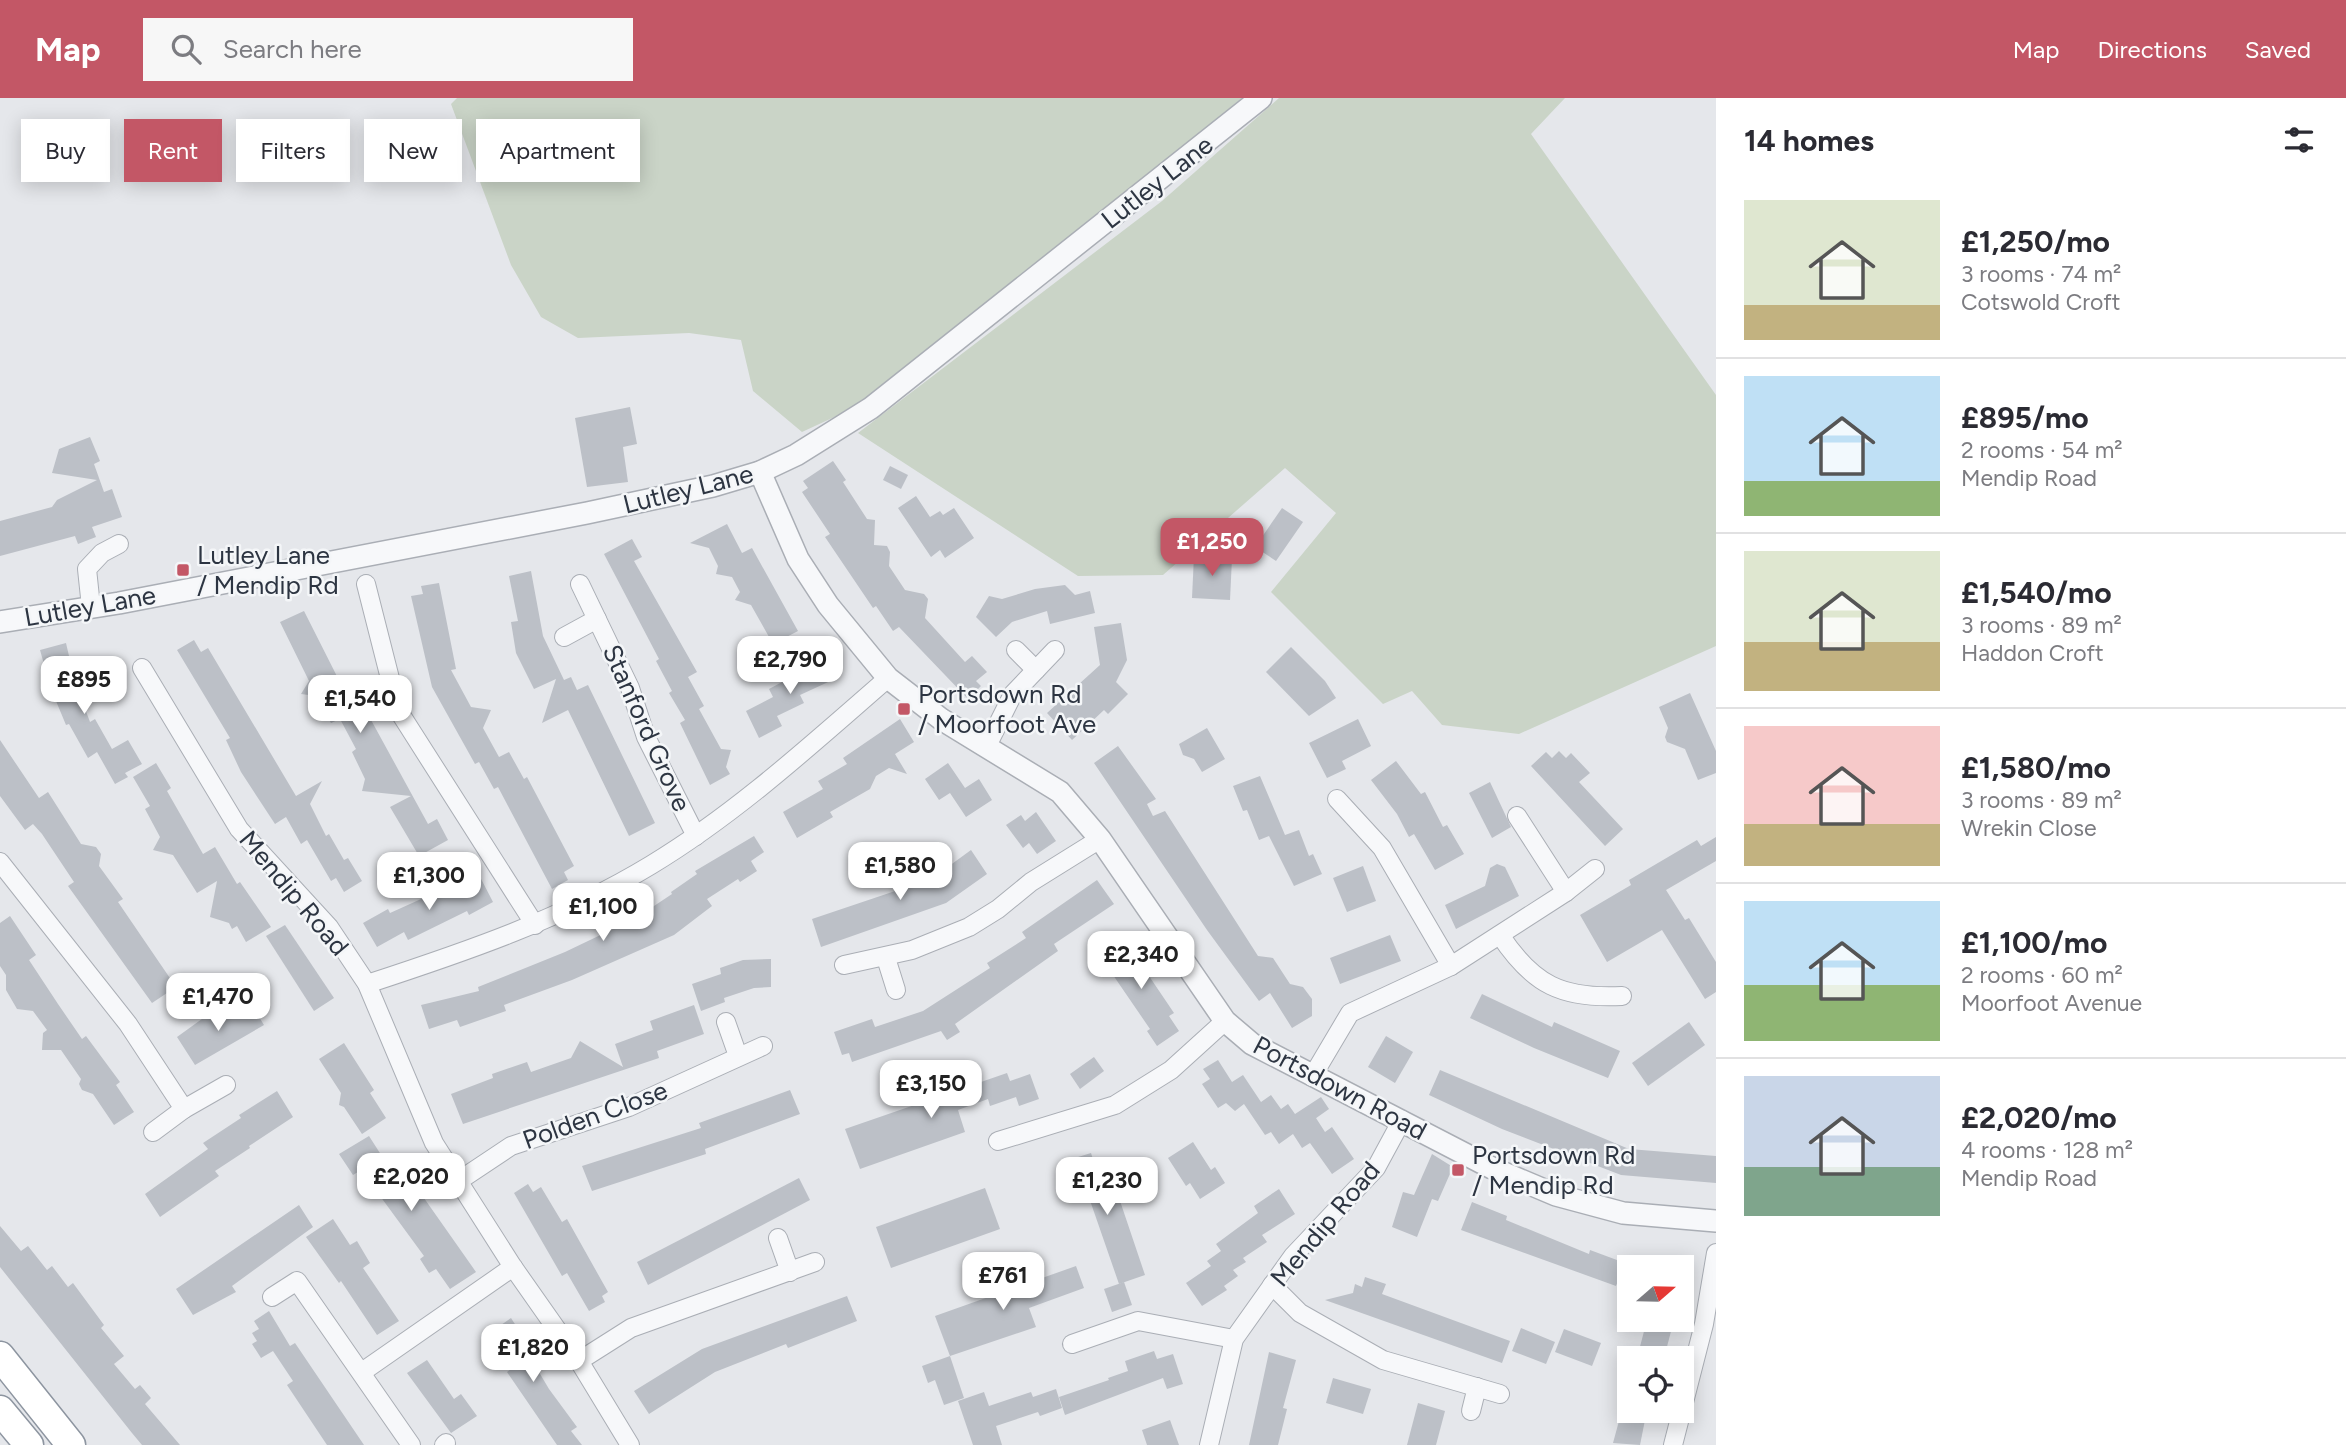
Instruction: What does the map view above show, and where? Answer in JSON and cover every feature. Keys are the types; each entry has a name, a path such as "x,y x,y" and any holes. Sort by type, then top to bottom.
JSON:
{"highway":[{"path":"0,1356 71,1445"},
{"path":"0,1410 29,1445"}],"street":[{"name":"Lutley Lane","path":"0,622 587,513 713,486 760,472 796,455 871,408 1261,98"},
{"name":"Portsdown Road","path":"760,472 798,559 828,605 888,678 941,719 1060,792 1100,839 1225,1021 1252,1044 1492,1168 1556,1195 1623,1213 1716,1221"},
{"path":"91,607 87,569 102,553 119,544"},
{"path":"366,584 398,710 535,925"},
{"name":"Stanford Grove","path":"580,584 630,688 646,737 696,836"},
{"name":"Stanford Grove","path":"564,637 597,620"},
{"path":"1016,650 1036,670"},
{"path":"987,746 1013,694 1055,650"},
{"name":"Mendip Road","path":"142,668 239,829 329,927 367,984 417,1106 457,1182 579,1361 631,1445"},
{"path":"367,984 535,925 599,894 696,836 766,783 888,678"},
{"path":"1338,799 1382,848 1451,966"},
{"path":"1517,816 1566,892"},
{"path":"844,965 886,958 969,927 998,909 1031,881 1100,839"},
{"path":"0,862 128,1024 184,1109"},
{"path":"1312,1077 1350,1013 1451,966 1566,892 1595,869"},
{"path":"1500,935 1517,961 1538,980 1585,998 1622,996"},
{"path":"886,958 896,990"},
{"path":"998,1141 1115,1105 1171,1070 1225,1021"},
{"path":"726,1022 738,1056"},
{"name":"Polden Close","path":"457,1182 511,1146 629,1107 763,1046"},
{"path":"153,1132 184,1109 226,1085"},
{"name":"Mendip Road","path":"1209,1445 1234,1339 1293,1256 1376,1168 1402,1120"},
{"path":"778,1238 790,1272"},
{"path":"1694,1363 1704,1324 1716,1253"},
{"path":"579,1361 631,1328 815,1262"},
{"path":"362,1372 513,1267"},
{"path":"272,1297 297,1281 411,1445"},
{"path":"1272,1285 1300,1313 1383,1360 1500,1394"},
{"path":"1072,1344 1138,1321 1234,1339"},
{"path":"1471,1411 1477,1387"},
{"path":"1673,1445 1679,1423"}],"shaded area":[{"path":"457,98 1242,98 1085,233 871,400 802,432 753,391 741,340 689,333 578,338 541,317 511,265 480,182 640,182 640,119 476,119 476,171 462,134 462,119 457,119 451,104"},
{"path":"1279,98 1565,98 1531,134 1716,395 1716,646 1519,734 1442,725 1412,691 1383,704 1271,592 1336,513 1285,468 1163,575 1078,576 858,433 1162,201"}],"building":[{"path":"630,407 637,444 623,447 628,482 587,487 575,418"},
{"path":"90,437 100,461 94,464 104,492 112,489 122,517 92,527 96,537 78,544 75,536 0,556 0,521 52,507 57,500 97,480 52,473 59,449"},
{"path":"833,461 867,519 875,520 874,545 887,546 890,552 889,566 905,590 924,594 928,599 925,618 965,662 972,656 987,672 976,681 981,686 968,699 899,627 893,631 876,606 873,608 825,537 830,534 802,492 808,488 803,481"},
{"path":"890,466 908,475 901,489 883,480"},
{"path":"916,496 930,517 940,511 943,515 954,508 974,538 945,558 940,550 931,557 898,508"},
{"path":"1282,508 1303,522 1276,561 1255,547"},
{"path":"727,524 742,553 752,548 798,631 773,644 751,605 735,600 740,592 732,577 716,574 718,566 709,548 690,543"},
{"path":"632,539 642,557 634,561 697,672 688,677 704,706 699,709 721,749 731,750 726,767 730,774 710,785 680,723 685,720 669,693 672,691 656,661 659,659 604,554"},
{"path":"1194,556 1232,558 1230,600 1192,598"},
{"path":"531,571 543,636 564,680 571,677 577,690 588,685 655,823 629,836 568,710 542,723 556,679 534,689 516,653 511,622 518,621 509,576"},
{"path":"439,583 456,669 451,670 471,707 491,710 483,728 499,757 509,752 524,779 527,777 574,866 564,872 568,880 552,889 498,787 494,789 479,762 475,764 432,687 411,596 423,594 421,586"},
{"path":"1065,585 1075,595 1090,591 1095,613 1050,624 1047,611 1012,622 996,637 976,617 989,596 1002,599 1035,589"},
{"path":"304,611 356,714 365,709 428,824 437,819 448,840 419,856 390,807 411,796 362,791 365,779 352,752 356,749 340,719 331,723 316,696 301,694 309,681 280,622"},
{"path":"1121,623 1127,660 1116,682 1128,694 1108,714 1104,710 1072,740 1047,713 1100,665 1094,627"},
{"path":"194,640 201,652 208,648 296,796 322,781 310,804 326,836 329,834 344,860 348,858 362,881 344,892 336,878 331,881 307,840 301,844 286,817 275,824 241,772 226,740 230,738 177,650"},
{"path":"66,643 75,682 90,722 95,719 112,749 128,740 142,764 125,773 128,777 115,784 97,752 88,758 69,724 66,725 51,689 40,650"},
{"path":"1291,647 1325,681 1336,698 1309,716 1266,672"},
{"path":"829,657 839,677 800,695 804,703 777,716 782,726 759,738 746,711 773,697 769,689"},
{"path":"1690,693 1716,751 1716,773 1698,780 1685,749 1667,742 1665,737 1668,728 1659,707"},
{"path":"900,719 914,742 895,754 907,774 889,768 876,776 870,789 830,812 833,817 797,838 783,812 823,789 818,781 847,764 843,758"},
{"path":"1358,719 1371,746 1342,761 1346,769 1327,778 1309,743"},
{"path":"1207,728 1225,759 1202,772 1194,759 1183,755 1179,744"},
{"path":"0,740 39,798 48,792 81,844 96,847 101,854 99,866 123,899 118,902 176,987 152,1003 68,886 74,882 42,834 33,824 25,830 0,796"},
{"path":"1118,746 1156,799 1147,804 1153,816 1165,811 1258,956 1273,958 1290,984 1303,987 1312,999 1312,1016 1292,1028 1270,993 1259,1001 1207,930 1094,763"},
{"path":"1559,751 1566,758 1571,753 1590,773 1579,782 1623,829 1605,846 1531,766 1546,752 1552,758"},
{"path":"1396,761 1421,794 1425,792 1443,827 1447,825 1464,854 1435,870 1414,834 1409,837 1397,814 1371,780"},
{"path":"156,763 171,788 167,791 203,854 215,847 237,884 240,882 271,927 246,942 237,926 232,929 229,923 210,917 217,881 197,893 173,855 153,850 160,837 145,809 150,806 133,777"},
{"path":"948,763 965,788 979,779 992,800 966,817 950,793 939,800 925,779"},
{"path":"1260,776 1285,835 1299,830 1309,856 1313,854 1322,874 1294,886 1269,836 1259,840 1247,810 1243,811 1233,786"},
{"path":"1490,782 1511,827 1492,838 1469,793"},
{"path":"1036,812 1056,841 1037,854 1029,843 1023,848 1006,825 1021,815 1025,821"},
{"path":"754,836 764,852 751,861 757,871 740,882 738,879 707,899 712,906 674,935 572,980 504,1005 506,1011 460,1027 457,1020 429,1029 421,1005 479,991 478,987 565,952 636,918 672,894 671,892 697,874 695,871"},
{"path":"1716,837 1716,861 1666,890 1685,920 1689,918 1716,962 1716,992 1705,999 1662,930 1607,962 1580,915 1631,885 1629,880 1697,840 1701,846"},
{"path":"971,850 987,874 946,903 821,947 812,919 910,886 915,874 921,872 934,877"},
{"path":"1497,864 1505,867 1519,896 1456,929 1445,905 1485,886 1490,868"},
{"path":"1363,866 1376,901 1347,912 1333,878"},
{"path":"479,875 493,902 469,915 467,911 408,940 404,932 377,947 363,923 388,909 390,913 450,886 452,890"},
{"path":"1097,880 1114,904 1054,944 1058,951 955,1024 960,1032 947,1040 941,1031 852,1062 849,1053 842,1055 834,1032 872,1019 875,1027 923,1011 990,968 987,963 1026,938 1022,932"},
{"path":"10,916 36,955 29,960 58,1004 82,1039 86,1036 120,1082 116,1085 134,1112 114,1125 93,1094 82,1090 79,1084 81,1079 61,1050 42,1050 43,1033 47,1030 33,1011 17,1009 6,990 6,975 0,966 0,923"},
{"path":"285,925 334,998 314,1011 266,936"},
{"path":"1390,935 1401,961 1340,984 1330,958"},
{"path":"1124,939 1174,1013 1169,1016 1179,1031 1157,1046 1147,1031 1150,1029 1100,956"},
{"path":"771,959 771,987 754,988 724,998 725,1002 701,1011 692,984 721,974 720,968 743,960"},
{"path":"1482,994 1552,1027 1554,1022 1620,1051 1608,1078 1470,1018"},
{"path":"251,1004 264,1025 195,1065 177,1037 213,1011 230,1017"},
{"path":"694,1005 704,1034 657,1051 659,1058 463,1124 451,1094 493,1078 492,1074 527,1062 531,1072 571,1058 580,1041 623,1067 615,1044 653,1030 650,1021"},
{"path":"1689,1022 1705,1045 1648,1086 1632,1063"},
{"path":"1386,1036 1413,1052 1395,1083 1368,1067"},
{"path":"344,1043 374,1090 370,1093 386,1118 362,1134 344,1107 339,1105 341,1093 319,1059"},
{"path":"1094,1057 1104,1071 1080,1089 1070,1074"},
{"path":"1218,1060 1232,1082 1243,1075 1261,1102 1271,1095 1281,1109 1288,1104 1295,1114 1321,1097 1329,1109 1316,1118 1325,1132 1332,1127 1354,1159 1332,1174 1310,1143 1302,1148 1293,1134 1279,1144 1271,1132 1265,1135 1244,1104 1235,1111 1226,1103 1218,1108 1202,1084 1210,1079 1203,1069"},
{"path":"1440,1070 1629,1149 1716,1156 1716,1183 1621,1175 1502,1129 1429,1095"},
{"path":"1007,1073 1010,1081 1030,1074 1039,1099 1019,1106 1016,1097 990,1106 988,1099 958,1110 965,1132 860,1169 845,1129"},
{"path":"790,1090 800,1114 705,1149 706,1154 592,1191 582,1166 701,1128 699,1123"},
{"path":"277,1091 293,1117 215,1171 219,1176 160,1217 145,1194 208,1149 203,1143 241,1118 239,1115"},
{"path":"369,1136 385,1161 389,1157 407,1184 412,1181 476,1272 450,1289 436,1269 429,1273 420,1259 424,1256 361,1170 353,1175 339,1154"},
{"path":"1193,1142 1211,1170 1215,1167 1225,1183 1200,1199 1190,1183 1186,1186 1168,1158"},
{"path":"1091,1153 1100,1181 1109,1178 1114,1193 1117,1192 1145,1275 1119,1284 1085,1186 1071,1190 1062,1162"},
{"path":"1432,1154 1453,1167 1438,1201 1432,1199 1417,1237 1392,1227 1403,1192 1414,1195"},
{"path":"799,1178 810,1200 648,1285 637,1262"},
{"path":"528,1184 533,1192 541,1187 562,1222 567,1219 608,1292 602,1296 605,1302 589,1311 567,1273 562,1276 514,1193"},
{"path":"985,1188 1000,1229 891,1268 876,1227"},
{"path":"1279,1189 1295,1214 1262,1235 1267,1242 1243,1258 1246,1262 1233,1270 1238,1276 1224,1286 1227,1290 1202,1306 1186,1283 1211,1266 1207,1261 1221,1251 1216,1244 1258,1213 1254,1206"},
{"path":"1472,1202 1507,1216 1506,1220 1589,1254 1590,1250 1617,1260 1617,1283 1616,1286 1461,1230"},
{"path":"299,1205 313,1227 232,1286 236,1292 193,1315 176,1289"},
{"path":"333,1219 350,1245 357,1241 370,1263 363,1268 399,1321 377,1335 341,1281 339,1283 306,1237"},
{"path":"0,1226 21,1251 28,1246 47,1270 52,1266 68,1287 73,1283 104,1325 101,1328 124,1356 114,1364 135,1389 140,1385 151,1398 145,1404 180,1445 142,1445 132,1433 0,1267"},
{"path":"1076,1266 1084,1288 1029,1308 1036,1327 950,1356 935,1316"},
{"path":"1365,1277 1386,1284 1382,1294 1510,1341 1502,1363 1325,1300 1353,1293 1355,1284 1362,1287"},
{"path":"1124,1282 1132,1305 1112,1312 1104,1289"},
{"path":"847,1296 857,1321 788,1348 786,1344 715,1372 649,1414 634,1391 702,1349"},
{"path":"269,1311 290,1346 295,1343 364,1445 327,1445 287,1385 293,1381 273,1351 261,1358 252,1344 257,1341 252,1333 259,1329 254,1321"},
{"path":"511,1318 531,1349 527,1352 549,1389 577,1427 571,1431 582,1445 557,1445 507,1372 511,1369 488,1334"},
{"path":"1521,1328 1555,1342 1546,1364 1512,1351"},
{"path":"1564,1329 1601,1343 1592,1366 1555,1352"},
{"path":"1644,1332 1671,1332 1667,1346 1640,1346"},
{"path":"1154,1351 1157,1359 1173,1354 1183,1384 1167,1389 1163,1378 1065,1415 1059,1397 1128,1371 1125,1361"},
{"path":"1269,1352 1296,1360 1283,1408 1287,1409 1278,1445 1249,1445"},
{"path":"950,1356 964,1398 944,1405 935,1380 928,1383 922,1366"},
{"path":"427,1360 454,1399 461,1394 477,1416 451,1433 407,1373"},
{"path":"1333,1378 1371,1389 1363,1414 1326,1403"},
{"path":"1056,1389 1062,1408 1040,1416 1038,1412 996,1426 1002,1445 973,1445 958,1401 984,1392 989,1406 1031,1392 1033,1397"},
{"path":"1418,1403 1445,1411 1436,1445 1407,1445"},
{"path":"1170,1420 1179,1445 1147,1445 1142,1430"},
{"path":"1618,1423 1644,1423 1640,1445 1613,1443"}],"place":[{"name":"Lutley Lane / Mendip Rd","path":"183,570"},
{"name":"Portsdown Rd / Moorfoot Ave","path":"904,709"},
{"name":"Portsdown Rd / Mendip Rd","path":"1458,1170"}]}
